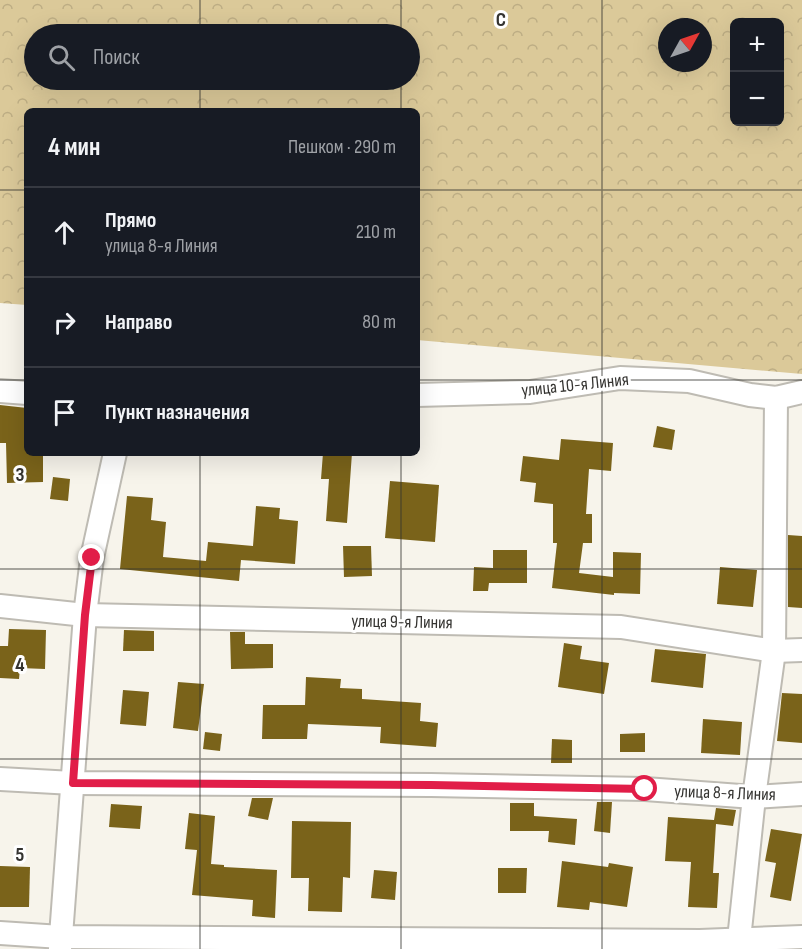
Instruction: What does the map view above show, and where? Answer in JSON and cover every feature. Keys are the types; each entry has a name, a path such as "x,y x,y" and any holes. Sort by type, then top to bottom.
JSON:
{"street":[{"name":"улица 10-я Линия","path":"420,395 530,392 620,378 689,381 750,395 776,398 802,393"},
{"path":"0,391 24,393"},
{"path":"739,945 754,797 774,651 776,398"},
{"path":"61,943 85,615 92,558 114,456"},
{"name":"улица 9-я Линия","path":"0,606 85,615 621,627 774,651 802,650"},
{"name":"улица 8-я Линия","path":"0,779 73,783 454,785 645,789 754,797 802,794"},
{"path":"0,933 61,943 739,945 802,938"}],"green space":[{"path":"0,0 802,0 802,374 420,340 420,108 24,108 24,305 0,303"}],"building":[{"path":"0,405 24,408 24,456 43,456 43,482 7,483 6,443 0,443"},
{"path":"657,426 675,430 672,450 653,447"},
{"path":"561,439 613,443 611,471 589,469 586,514 592,514 592,543 583,543 579,573 613,577 613,552 641,553 640,594 614,593 614,595 552,588 557,543 553,543 553,504 534,502 536,483 520,481 523,456 559,460"},
{"path":"323,456 352,456 347,523 326,521 329,479 321,479"},
{"path":"53,477 70,479 68,501 50,499"},
{"path":"390,481 439,485 435,542 385,538"},
{"path":"127,496 153,498 151,520 166,522 163,557 206,561 208,542 253,546 256,506 280,508 279,519 298,521 295,564 241,560 239,581 120,569"},
{"path":"788,535 802,536 802,608 788,607"},
{"path":"343,546 371,546 372,576 344,577"},
{"path":"493,550 527,550 527,583 489,583 488,591 473,591 474,567 493,568"},
{"path":"720,567 757,570 753,607 717,604"},
{"path":"9,629 46,630 45,669 20,668 19,679 0,678 0,646 8,646"},
{"path":"124,630 154,631 154,651 123,651"},
{"path":"230,632 245,632 245,644 273,644 273,668 231,669"},
{"path":"564,643 582,646 580,659 609,663 604,694 558,687"},
{"path":"655,649 706,654 703,688 651,682"},
{"path":"306,677 341,679 340,688 362,689 362,699 421,703 420,721 438,723 436,747 380,743 381,727 308,724 307,739 262,739 263,705 305,705"},
{"path":"178,682 204,684 198,731 173,728"},
{"path":"123,690 149,692 146,726 120,724"},
{"path":"782,693 802,694 802,743 777,741"},
{"path":"703,719 742,722 740,755 701,753"},
{"path":"205,732 222,734 220,751 203,749"},
{"path":"645,733 645,752 620,752 620,734"},
{"path":"552,739 572,740 572,763 551,763"},
{"path":"252,798 273,798 268,820 248,816"},
{"path":"597,802 612,802 610,833 594,831"},
{"path":"510,803 534,803 534,816 577,819 575,845 548,842 549,831 510,831"},
{"path":"111,804 142,806 140,829 109,827"},
{"path":"716,808 736,810 733,826 716,824 713,873 719,873 717,908 688,907 691,862 665,861 668,817 714,820"},
{"path":"189,813 215,816 211,864 224,865 224,867 277,870 275,918 252,916 253,900 192,895 197,850 185,849"},
{"path":"292,821 351,822 350,878 343,877 342,912 308,911 309,878 291,878"},
{"path":"771,829 802,834 791,901 770,897 776,863 765,861"},
{"path":"562,861 608,867 609,863 633,867 627,907 590,902 589,910 557,907"},
{"path":"0,866 30,867 29,907 0,907"},
{"path":"498,868 527,868 526,893 498,893"},
{"path":"374,870 397,872 395,900 371,898"}],"route":[{"path":"92,558 85,615 73,783 645,789"}]}
